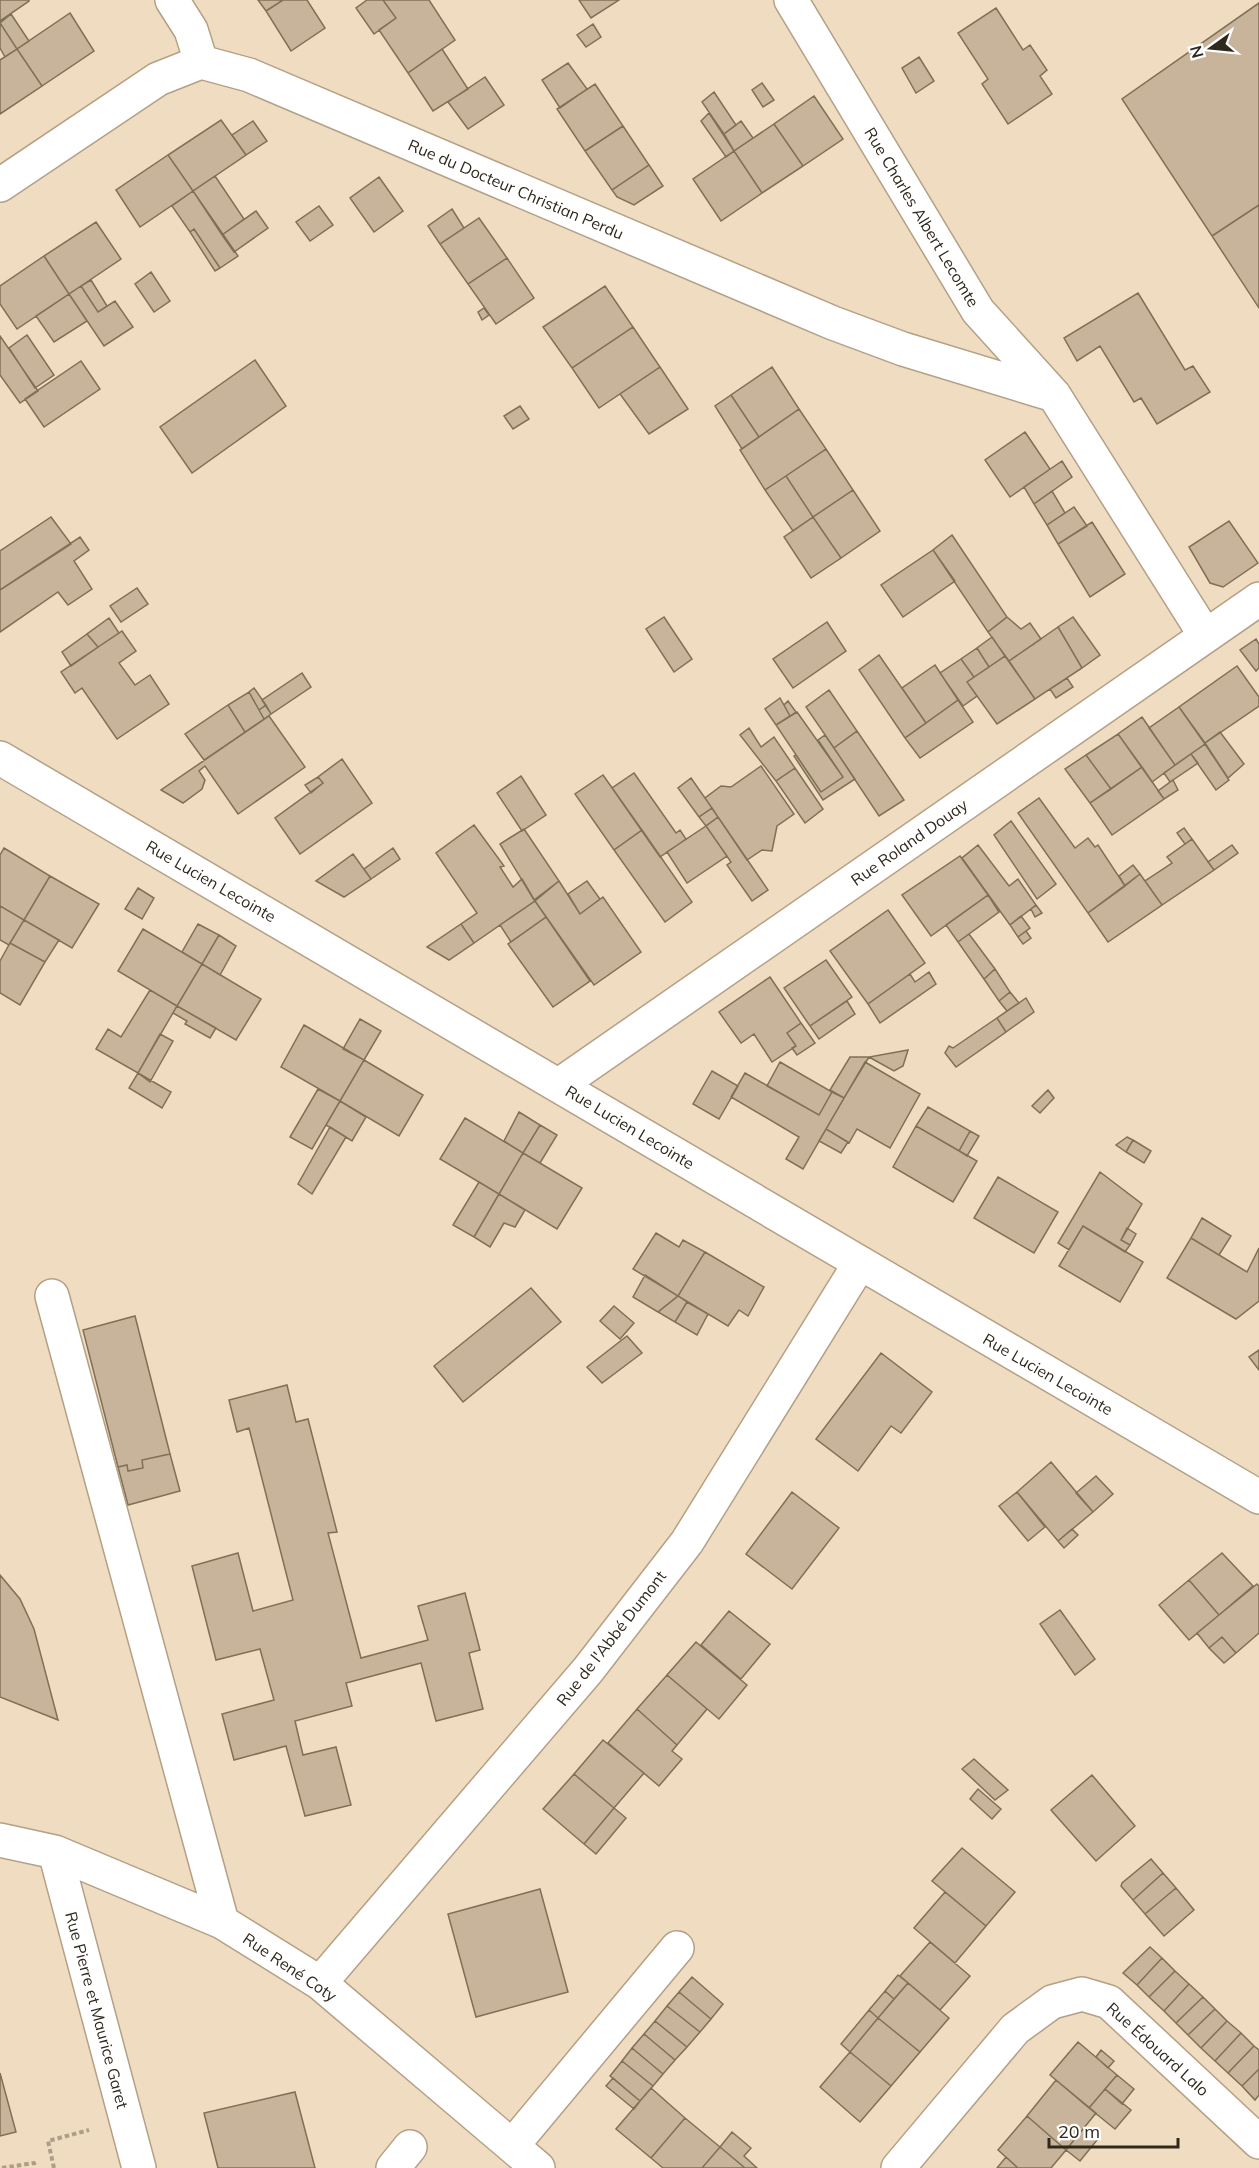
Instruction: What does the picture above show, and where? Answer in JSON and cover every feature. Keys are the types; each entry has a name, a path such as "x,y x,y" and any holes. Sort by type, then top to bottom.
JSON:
{"street":[{"path":"0,185 158,79 201,62 191,30 172,0"},
{"name":"Rue Charles Albert Lecomte","path":"791,0 978,311 1054,395 1205,635"},
{"name":"Rue du Docteur Christian Perdu","path":"201,62 249,75 833,323 903,349 1054,395"},
{"name":"Rue Roland Douay","path":"559,1085 1259,598"},
{"name":"Rue Lucien Lecointe","path":"0,758 1259,1497"},
{"name":"Rue de l'Abbé Dumont","path":"320,1983 588,1670 687,1542 860,1263"},
{"path":"52,1296 222,1922"},
{"name":"Rue René Coty","path":"0,1840 55,1852 222,1922 320,1983 538,2168"},
{"name":"Rue Pierre et Maurice Garet","path":"55,1852 139,2168"},
{"path":"512,2146 677,1948"},
{"name":"Rue Édouard Lalo","path":"898,2168 1015,2029 1052,2002 1082,1995 1109,2002 1259,2142"}],"path":[{"path":"54,2168 48,2141 126,2121"},
{"path":"2,2168 34,2163 35,2168"}],"building":[{"path":"0,0 29,0 29,1 0,21"},
{"path":"258,0 283,0 266,11"},
{"path":"283,0 307,0 325,28 291,51 266,11"},
{"path":"367,0 383,0 396,18 374,34 356,8"},
{"path":"383,0 429,0 455,40 408,73 379,30 396,18"},
{"path":"579,0 619,0 591,18"},
{"path":"1259,3 1259,205 1212,236 1122,99"},
{"path":"996,8 1023,50 1030,45 1047,70 1040,76 1052,94 1008,124 982,84 988,79 958,33"},
{"path":"70,13 94,51 42,86 17,49"},
{"path":"11,14 29,41 17,49 0,23"},
{"path":"0,23 17,49 5,57 0,48"},
{"path":"593,24 601,37 586,47 577,35"},
{"path":"17,49 42,86 0,114 0,60"},
{"path":"442,49 468,89 433,111 408,73"},
{"path":"919,57 934,81 916,93 902,68"},
{"path":"568,63 587,89 560,108 542,80"},
{"path":"485,77 504,105 468,129 448,102"},
{"path":"762,83 774,100 763,107 752,90"},
{"path":"595,84 623,126 585,151 557,109"},
{"path":"714,92 736,125 724,134 702,102"},
{"path":"814,96 843,139 803,166 774,124"},
{"path":"709,113 734,151 726,157 701,121"},
{"path":"221,120 246,155 193,191 168,155"},
{"path":"253,121 267,141 246,155 232,135"},
{"path":"741,121 753,138 734,151 724,134"},
{"path":"774,124 803,166 762,193 734,151"},
{"path":"623,126 649,165 612,190 585,151"},
{"path":"734,151 762,193 721,221 693,179"},
{"path":"168,155 193,191 140,227 116,190"},
{"path":"649,165 663,186 634,205 617,197 612,190"},
{"path":"215,176 244,219 222,235 193,191"},
{"path":"379,177 403,211 374,232 350,198"},
{"path":"193,191 238,256 220,268 194,229 190,232 172,206"},
{"path":"1259,205 1259,308 1212,236"},
{"path":"319,206 333,225 310,241 296,222"},
{"path":"452,209 464,228 440,244 428,226"},
{"path":"256,211 268,228 234,252 222,235"},
{"path":"479,218 507,258 468,284 440,244"},
{"path":"96,222 121,259 69,294 44,256"},
{"path":"194,229 220,268 215,271 190,232"},
{"path":"44,256 69,294 17,329 0,304 0,286"},
{"path":"507,258 534,298 496,324 468,284"},
{"path":"151,272 170,301 154,312 135,284"},
{"path":"91,280 107,306 98,312 81,286"},
{"path":"81,286 98,312 115,301 133,327 104,346 69,294"},
{"path":"605,286 633,327 572,368 543,327"},
{"path":"1138,293 1185,370 1193,366 1210,392 1157,424 1141,398 1134,402 1100,346 1077,361 1064,338"},
{"path":"69,294 87,321 54,342 36,316"},
{"path":"484,308 489,315 482,320 478,312"},
{"path":"633,327 660,367 599,408 572,368"},
{"path":"27,335 54,375 35,388 9,348"},
{"path":"0,336 38,391 20,403 0,375"},
{"path":"255,360 286,406 192,473 160,427"},
{"path":"81,361 100,389 44,427 25,399"},
{"path":"660,367 688,409 649,434 620,394"},
{"path":"772,367 799,409 759,437 731,395"},
{"path":"731,395 759,437 742,449 715,406"},
{"path":"520,406 529,419 513,429 504,416"},
{"path":"799,409 826,449 765,490 740,450"},
{"path":"1025,432 1050,469 1010,497 985,460"},
{"path":"826,449 853,490 813,517 786,476"},
{"path":"1062,461 1072,477 1034,504 1024,487"},
{"path":"786,476 813,517 793,531 765,490"},
{"path":"853,490 880,531 841,558 813,517"},
{"path":"1052,491 1065,513 1047,525 1034,504"},
{"path":"1074,507 1087,526 1058,544 1047,525"},
{"path":"51,517 71,544 0,590 0,551"},
{"path":"813,517 841,558 811,578 784,537"},
{"path":"1229,521 1258,563 1223,587 1210,583 1189,547"},
{"path":"1092,522 1125,574 1090,597 1058,544"},
{"path":"952,535 1007,617 988,632 933,550"},
{"path":"80,537 89,550 74,561 92,589 68,605 58,592 0,632 0,590"},
{"path":"933,550 955,581 903,617 881,585"},
{"path":"137,588 148,604 121,622 110,606"},
{"path":"664,617 692,659 674,672 646,629"},
{"path":"1007,617 1021,629 1030,623 1041,639 1009,661 988,632"},
{"path":"1073,617 1100,655 1082,668 1058,627"},
{"path":"109,618 119,633 98,647 87,634"},
{"path":"827,622 846,651 793,688 773,659"},
{"path":"1058,627 1082,668 1035,699 1009,661"},
{"path":"122,631 136,651 119,663 135,685 150,675 169,704 117,739 82,688 75,693 61,672"},
{"path":"87,634 98,647 71,666 62,652"},
{"path":"992,637 1005,656 989,667 977,648"},
{"path":"1256,639 1259,644 1259,668 1256,671 1240,650"},
{"path":"977,648 989,667 974,677 961,659"},
{"path":"879,655 926,723 905,738 859,670"},
{"path":"1005,656 1035,699 997,724 967,682"},
{"path":"961,659 974,677 967,682 977,696 963,706 940,673"},
{"path":"935,665 958,700 926,723 902,688"},
{"path":"1237,666 1259,697 1259,706 1205,743 1179,707"},
{"path":"302,673 311,687 271,714 262,700"},
{"path":"1067,678 1073,687 1056,698 1050,689"},
{"path":"254,688 266,705 259,710 249,692"},
{"path":"829,690 857,731 834,748 806,707"},
{"path":"249,692 264,719 245,732 228,705"},
{"path":"780,698 790,716 776,725 765,709"},
{"path":"958,700 973,722 920,758 905,738"},
{"path":"788,701 796,712 790,716 784,705"},
{"path":"228,705 245,732 204,760 185,734"},
{"path":"266,705 271,714 264,719 259,710"},
{"path":"1179,707 1205,744 1175,765 1149,728"},
{"path":"797,712 843,777 821,792 776,725"},
{"path":"269,716 305,767 238,814 205,766 199,771 205,780 202,789 183,803 161,790"},
{"path":"1142,717 1175,765 1152,782 1118,734"},
{"path":"749,728 761,747 774,737 795,768 776,781 740,735"},
{"path":"857,731 904,800 879,816 834,748"},
{"path":"1220,732 1244,764 1228,778 1205,743"},
{"path":"1118,734 1142,767 1111,789 1086,755"},
{"path":"825,735 855,779 823,800 794,756 796,755 821,792 843,777 818,740"},
{"path":"1205,744 1229,780 1216,790 1191,754"},
{"path":"1191,754 1198,763 1170,782 1164,773"},
{"path":"1086,755 1111,789 1090,803 1065,769"},
{"path":"342,759 372,803 300,854 275,818 323,783 318,777"},
{"path":"761,766 794,814 777,826 772,851 762,850 747,860 705,798 721,786 731,787"},
{"path":"1142,767 1164,799 1112,835 1090,803"},
{"path":"795,768 823,809 805,823 776,781"},
{"path":"634,773 676,833 680,830 686,839 660,857 612,788"},
{"path":"603,775 642,830 614,850 575,794"},
{"path":"521,776 546,815 522,831 497,793"},
{"path":"318,777 323,783 311,793 305,785"},
{"path":"691,778 712,808 699,817 678,788"},
{"path":"1173,780 1178,790 1164,799 1158,791"},
{"path":"1039,798 1075,848 1088,838 1095,847 1098,845 1125,886 1088,913 1018,813"},
{"path":"712,808 718,817 706,826 699,817"},
{"path":"718,817 768,890 752,901 727,865 731,862 706,826"},
{"path":"1011,821 1056,884 1037,899 994,835"},
{"path":"474,825 504,866 500,867 513,887 522,879 535,901 474,943 461,924 477,913 436,853"},
{"path":"706,826 727,856 687,883 667,852"},
{"path":"1184,828 1192,839 1185,844 1177,833"},
{"path":"524,829 559,881 534,900 500,844"},
{"path":"642,830 692,902 665,922 614,850"},
{"path":"1192,839 1214,870 1162,905 1145,881 1172,863 1167,857"},
{"path":"978,845 1009,886 1018,879 1036,905 1010,925 962,858"},
{"path":"1232,845 1238,853 1214,870 1208,862"},
{"path":"4,848 50,876 24,920 0,906 0,855"},
{"path":"393,848 400,859 371,879 364,869"},
{"path":"353,854 371,879 344,897 316,881"},
{"path":"960,856 988,895 931,936 902,895"},
{"path":"1133,865 1140,874 1125,886 1119,876"},
{"path":"1140,874 1162,905 1108,942 1088,913"},
{"path":"50,876 99,904 72,948 24,920"},
{"path":"559,881 580,914 603,897 641,952 594,985 535,901"},
{"path":"587,881 600,899 580,914 568,894"},
{"path":"138,888 154,898 142,919 125,909"},
{"path":"988,895 999,912 958,942 946,925"},
{"path":"535,901 546,917 511,942 500,925"},
{"path":"1036,905 1042,913 1035,917 1031,909"},
{"path":"0,906 24,920 9,945 0,940"},
{"path":"888,910 925,963 868,1004 830,951"},
{"path":"1021,916 1030,928 1018,937 1010,925"},
{"path":"546,917 590,981 553,1007 508,944"},
{"path":"24,920 59,940 45,962 10,943"},
{"path":"198,924 219,935 202,964 182,952"},
{"path":"461,924 474,943 449,960 427,947"},
{"path":"143,929 202,964 177,1006 118,971"},
{"path":"1026,931 1031,938 1023,944 1018,937"},
{"path":"969,934 995,969 984,979 958,942"},
{"path":"219,935 236,946 220,975 202,964"},
{"path":"10,943 45,962 20,1005 0,993 0,961"},
{"path":"826,960 852,997 810,1026 784,988"},
{"path":"202,964 261,999 236,1040 177,1006"},
{"path":"995,969 1010,992 999,1001 984,979"},
{"path":"929,972 936,984 880,1023 868,1004 910,974 915,982"},
{"path":"770,977 801,1023 787,1033 796,1046 772,1062 754,1034 741,1043 719,1012"},
{"path":"150,990 177,1006 138,1073 96,1049 108,1029 121,1037"},
{"path":"1010,992 1019,1003 1007,1011 999,1001"},
{"path":"1026,998 1034,1012 1006,1032 997,1018"},
{"path":"847,1001 855,1014 819,1039 810,1026"},
{"path":"177,1006 216,1028 210,1038 185,1024 187,1021 173,1013"},
{"path":"997,1018 1006,1032 956,1067 945,1053 949,1046 953,1048"},
{"path":"360,1019 381,1031 364,1060 343,1049"},
{"path":"801,1023 815,1043 797,1055 792,1048 796,1046 787,1033"},
{"path":"304,1025 364,1060 340,1101 281,1067"},
{"path":"160,1034 173,1041 150,1082 138,1073"},
{"path":"908,1050 903,1066 894,1071 869,1057"},
{"path":"850,1057 869,1057 844,1098 830,1090"},
{"path":"364,1060 423,1095 399,1136 340,1101"},
{"path":"780,1062 832,1092 819,1115 767,1086"},
{"path":"865,1062 920,1094 890,1148 857,1129 849,1143 826,1129"},
{"path":"712,1071 738,1086 719,1119 693,1104"},
{"path":"138,1073 171,1092 162,1108 129,1088"},
{"path":"745,1073 819,1115 832,1092 844,1098 803,1169 786,1159 799,1137 731,1097"},
{"path":"318,1089 340,1101 312,1149 290,1137"},
{"path":"1048,1090 1054,1098 1040,1113 1032,1106"},
{"path":"340,1101 366,1117 352,1141 326,1125"},
{"path":"928,1107 970,1131 959,1151 916,1126"},
{"path":"519,1112 540,1125 523,1153 504,1141"},
{"path":"465,1118 523,1153 499,1194 440,1159"},
{"path":"540,1125 557,1135 540,1163 523,1153"},
{"path":"916,1126 977,1161 953,1202 893,1167"},
{"path":"330,1127 346,1137 312,1194 298,1184"},
{"path":"826,1129 848,1142 841,1153 819,1141"},
{"path":"970,1131 979,1136 967,1156 959,1151"},
{"path":"1127,1137 1133,1140 1126,1152 1116,1145"},
{"path":"1133,1140 1151,1151 1144,1163 1126,1152"},
{"path":"523,1153 582,1188 557,1229 499,1194"},
{"path":"1100,1172 1142,1204 1121,1240 1130,1245 1125,1252 1083,1226 1069,1250 1058,1243"},
{"path":"998,1177 1058,1212 1034,1253 974,1218"},
{"path":"479,1182 499,1194 474,1237 453,1225"},
{"path":"499,1194 525,1210 515,1227 504,1223 490,1247 474,1237"},
{"path":"1202,1218 1231,1236 1219,1255 1191,1238"},
{"path":"1083,1226 1143,1262 1120,1302 1059,1266"},
{"path":"1127,1228 1136,1234 1130,1245 1121,1240"},
{"path":"656,1233 679,1247 683,1240 705,1252 678,1296 633,1269"},
{"path":"1191,1238 1247,1272 1259,1248 1259,1301 1236,1319 1167,1278"},
{"path":"705,1252 764,1287 748,1316 739,1310 728,1326 678,1296"},
{"path":"645,1275 678,1296 658,1312 633,1297"},
{"path":"531,1288 561,1322 463,1402 434,1366"},
{"path":"678,1296 687,1302 675,1322 658,1312"},
{"path":"687,1302 708,1314 697,1335 675,1322"},
{"path":"614,1306 634,1323 620,1339 600,1321"},
{"path":"135,1316 170,1454 142,1460 143,1468 128,1471 127,1465 118,1467 83,1330"},
{"path":"627,1336 642,1353 602,1383 587,1367"},
{"path":"1259,1350 1259,1370 1249,1357"},
{"path":"881,1353 932,1392 901,1433 891,1426 858,1471 816,1439"},
{"path":"287,1385 296,1422 308,1419 337,1532 328,1533 361,1658 428,1640 418,1606 465,1593 480,1650 469,1653 483,1709 436,1721 421,1663 346,1683 352,1706 295,1721 303,1755 336,1747 351,1805 305,1816 286,1746 234,1760 222,1714 274,1700 260,1649 216,1660 192,1566 238,1553 253,1611 293,1600 249,1428 237,1432 229,1400"},
{"path":"170,1454 180,1491 128,1505 118,1467 127,1465 128,1471 143,1468 142,1460"},
{"path":"1051,1462 1093,1512 1058,1541 1017,1492"},
{"path":"1096,1476 1113,1494 1093,1512 1076,1493"},
{"path":"792,1492 839,1528 792,1589 746,1554"},
{"path":"1017,1492 1045,1527 1028,1541 999,1506"},
{"path":"1072,1529 1078,1535 1064,1548 1058,1541"},
{"path":"1222,1553 1253,1586 1219,1615 1189,1580"},
{"path":"0,1575 20,1599 34,1629 58,1720 0,1697"},
{"path":"1189,1580 1219,1615 1189,1640 1159,1605"},
{"path":"1257,1584 1259,1586 1259,1633 1236,1653 1222,1637 1209,1648 1197,1633"},
{"path":"1060,1610 1095,1659 1075,1675 1040,1624"},
{"path":"729,1611 770,1644 741,1679 701,1645"},
{"path":"1222,1637 1236,1653 1224,1663 1209,1648"},
{"path":"696,1642 747,1685 719,1719 667,1675"},
{"path":"667,1675 707,1709 677,1745 637,1709"},
{"path":"637,1709 677,1745 672,1751 682,1759 659,1786 608,1743"},
{"path":"603,1740 644,1773 614,1808 574,1774"},
{"path":"974,1759 1008,1790 995,1800 962,1769"},
{"path":"574,1774 614,1808 584,1844 543,1809"},
{"path":"1092,1775 1135,1826 1096,1861 1051,1810"},
{"path":"978,1789 1001,1809 992,1819 970,1799"},
{"path":"614,1808 626,1818 596,1854 584,1844"},
{"path":"962,1848 1015,1892 986,1926 932,1881"},
{"path":"1151,1859 1163,1873 1133,1900 1121,1886 1122,1883"},
{"path":"1163,1873 1176,1888 1145,1914 1133,1900"},
{"path":"1176,1888 1194,1910 1164,1936 1145,1914"},
{"path":"540,1889 568,1992 476,2017 448,1914"},
{"path":"945,1892 986,1926 955,1963 914,1928"},
{"path":"930,1942 970,1976 940,2010 900,1976"},
{"path":"1150,1947 1162,1958 1137,1985 1123,1973"},
{"path":"1162,1958 1175,1971 1149,1997 1137,1985"},
{"path":"1175,1971 1189,1984 1164,2011 1149,1997"},
{"path":"898,1975 908,1983 894,1999 885,1991"},
{"path":"692,1977 723,2004 711,2019 679,1992"},
{"path":"908,1983 949,2018 920,2052 878,2018"},
{"path":"1189,1984 1203,1997 1176,2023 1164,2011"},
{"path":"885,1991 894,1999 878,2018 869,2010"},
{"path":"679,1992 711,2019 700,2032 667,2006"},
{"path":"1203,1997 1215,2009 1188,2035 1176,2023"},
{"path":"667,2006 700,2032 687,2047 655,2021"},
{"path":"1215,2009 1227,2021 1201,2048 1188,2035"},
{"path":"869,2010 878,2018 850,2052 841,2044"},
{"path":"878,2018 920,2052 891,2086 850,2052"},
{"path":"655,2021 687,2047 675,2060 644,2034"},
{"path":"1227,2021 1241,2033 1215,2061 1201,2048"},
{"path":"1241,2033 1254,2046 1228,2073 1215,2061"},
{"path":"644,2034 675,2060 663,2074 632,2048"},
{"path":"1078,2042 1117,2075 1089,2108 1050,2075"},
{"path":"1254,2046 1259,2050 1259,2069 1242,2086 1228,2073"},
{"path":"632,2048 663,2074 653,2086 622,2061"},
{"path":"1101,2050 1114,2061 1108,2068 1096,2057"},
{"path":"850,2052 891,2086 860,2122 820,2087"},
{"path":"622,2061 653,2086 640,2101 610,2076"},
{"path":"1259,2069 1259,2095 1255,2100 1242,2086"},
{"path":"0,2073 16,2132 0,2136"},
{"path":"1117,2075 1134,2089 1122,2104 1105,2089"},
{"path":"613,2078 640,2101 634,2109 606,2086"},
{"path":"1056,2080 1096,2113 1066,2150 1027,2116"},
{"path":"651,2088 685,2118 651,2158 616,2129"},
{"path":"1105,2089 1131,2110 1115,2129 1089,2108"},
{"path":"295,2092 315,2168 218,2168 204,2113"},
{"path":"1027,2116 1066,2150 1051,2168 1018,2168 998,2150"},
{"path":"685,2118 720,2147 702,2168 663,2168 651,2158"},
{"path":"1083,2129 1097,2140 1080,2161 1066,2150"},
{"path":"732,2132 751,2148 744,2156 757,2168 745,2168 720,2147"},
{"path":"720,2147 745,2168 702,2168"},
{"path":"1006,2157 1018,2168 997,2168"}]}
